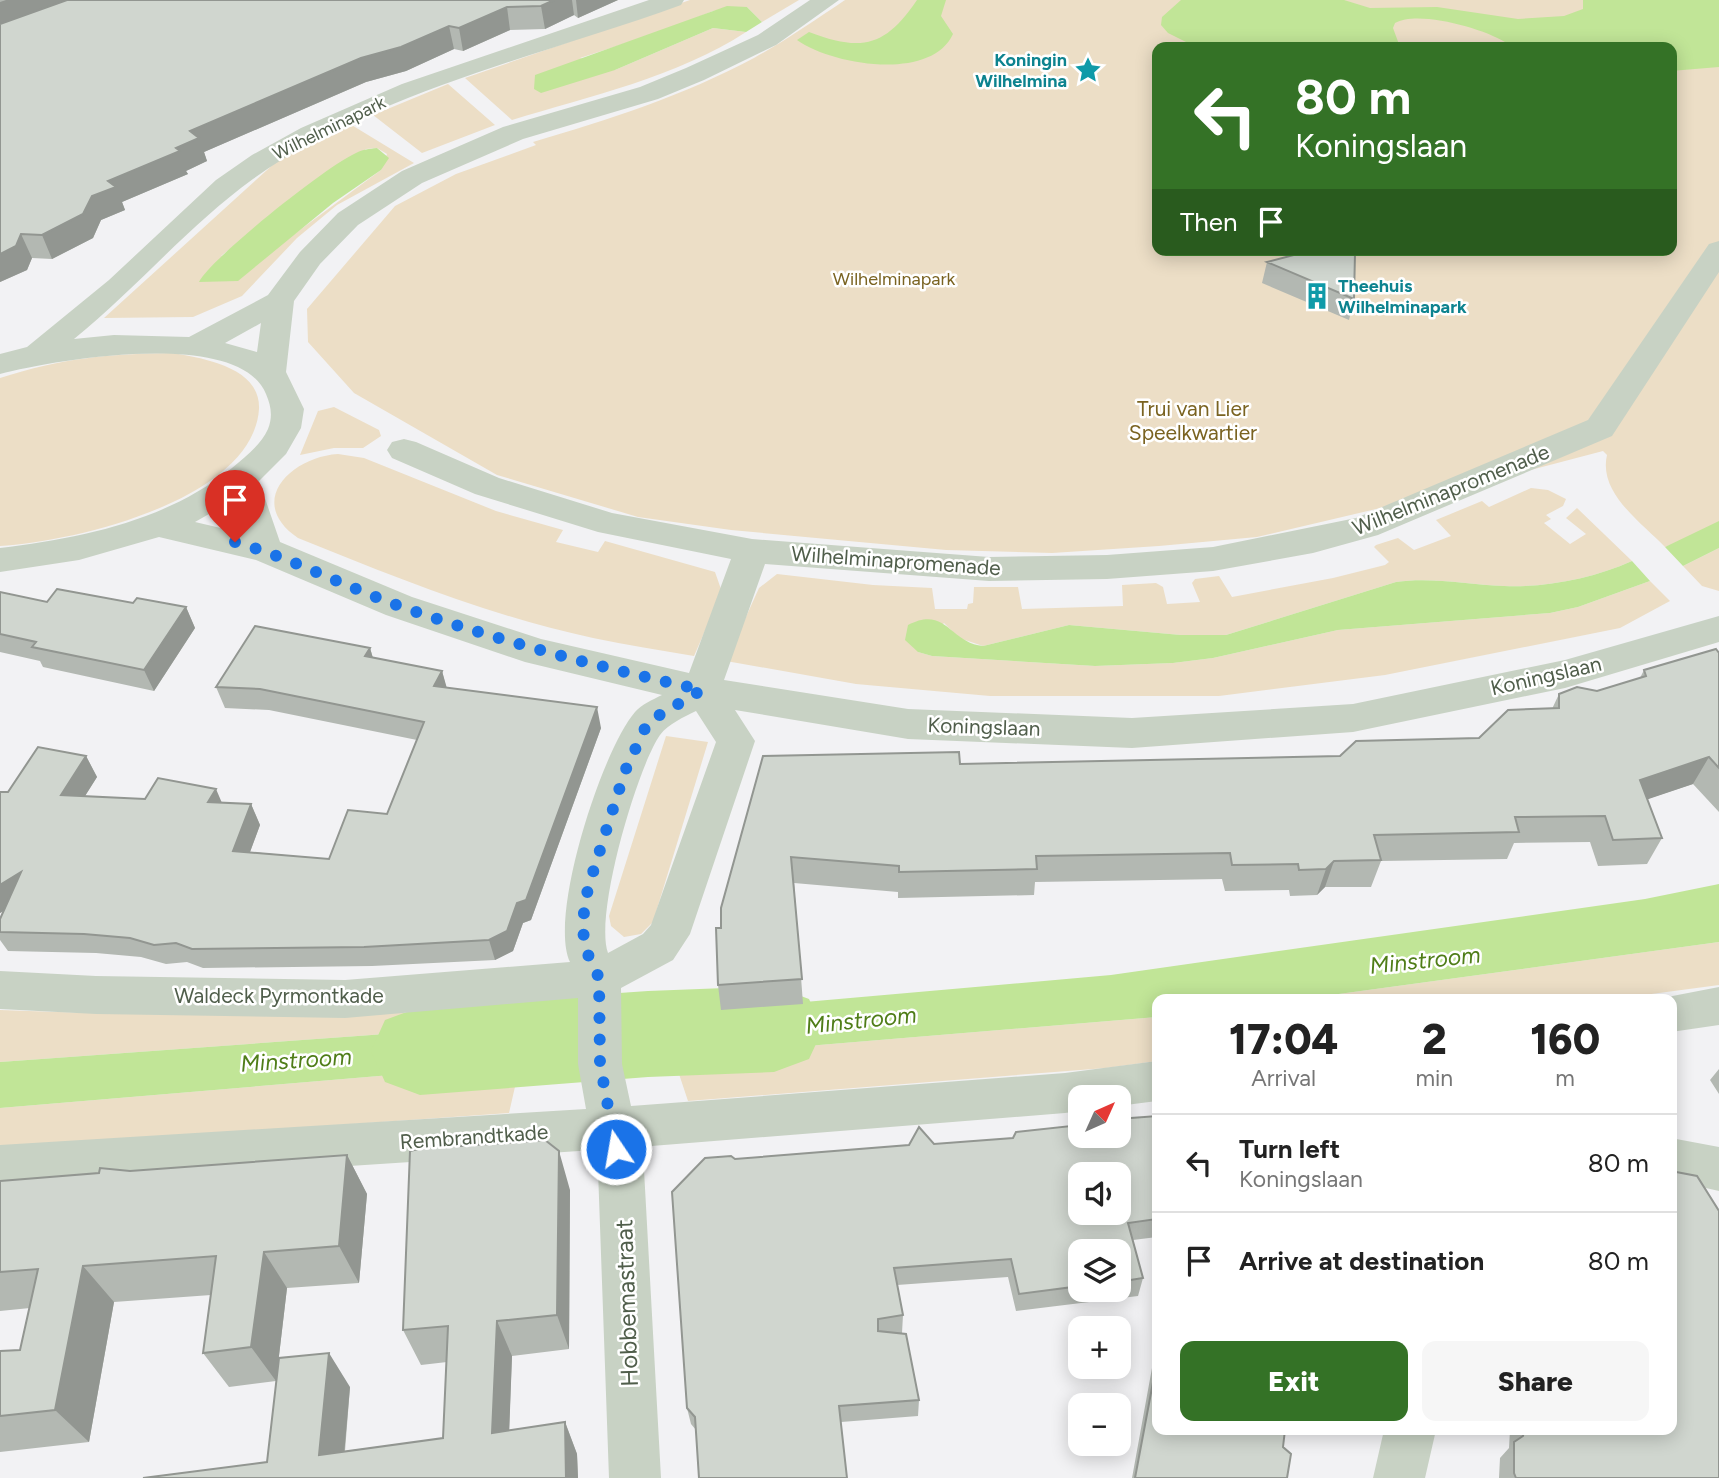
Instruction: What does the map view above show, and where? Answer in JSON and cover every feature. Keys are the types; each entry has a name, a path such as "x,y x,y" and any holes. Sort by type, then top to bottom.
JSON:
{"street":[{"name":"Wilhelminapark","path":"40,351 129,278 217,193 260,162 305,136 449,75 672,0"},
{"path":"196,346 279,300 310,258 348,219 412,177 513,133 649,93 767,40 827,0"},
{"name":"Wilhelminapromenade","path":"404,450 487,486 610,524 752,551 989,569 1107,567 1213,559 1313,541 1407,512 1600,428 1719,250"},
{"path":"270,375 279,300"},
{"path":"0,364 40,351 121,343 196,346 230,354 270,375 285,396 289,412 287,424 277,445 260,464 241,478 158,525 66,552 0,560"},
{"path":"241,478 265,550"},
{"name":"Koningslaan","path":"158,525 265,550 387,601 538,652 702,690 908,724 1132,733 1353,718 1565,674 1719,629"},
{"path":"702,690 736,741 669,933 658,947 600,998 584,946 583,919 588,888 625,771 648,722 702,690 752,551"},
{"name":"Waldeck Pyrmontkade","path":"0,990 96,995 345,999 600,998"},
{"name":"Hobbemastraat","path":"600,998 600,1064 621,1170 635,1478"},
{"path":"1677,1012 1719,1006"},
{"name":"Rembrandtkade","path":"0,1167 611,1128 1065,1093 1152,1082"},
{"path":"1677,1159 1719,1168"},
{"path":"1399,1478 1409,1435"}],"green space":[{"path":"690,0 799,0 762,22 747,7 713,11 666,30 580,58 615,70 713,28 746,32 719,48 662,73 512,120 465,78"},
{"name":"Wilhelminapark","path":"845,0 1719,0 1719,528 1665,547 1615,494 1606,469 1607,455 1603,451 1440,494 1257,537 1159,546 1052,553 946,550 731,530 638,517 497,475 354,393 308,342 307,309 395,206 456,174 536,145 533,142 618,116 701,84 789,37"},
{"path":"448,84 495,125 422,153 373,115"},
{"path":"350,124 414,163 337,205 297,238 242,296 193,317 104,318 277,161","holes":["377,148 387,154 381,170 289,238 221,256 307,187 366,149"]},
{"path":"172,353 228,367 250,383 257,395 259,409 249,441 226,468 194,491 155,510 112,525 70,536 0,546 0,378 85,358"},
{"path":"334,407 379,430 381,436 363,448 334,448 300,455 318,411"},
{"path":"338,454 364,458 496,511 563,530 556,542 598,552 605,541 715,572 722,592 694,656 593,638 517,619 407,581 298,538 283,524 275,510 275,496 280,484 304,463"},
{"path":"1531,488 1548,490 1566,499 1563,506 1546,515 1551,519 1544,523 1570,544 1586,534 1566,518 1577,508 1632,561 1586,577 1536,585 1504,586 1423,580 1396,582 1226,635 1181,635 1069,625 983,646 959,638 944,623 918,652 932,656 1095,666 1173,663 1213,658 1338,630 1550,613 1578,607 1650,581 1670,601 1620,628 1385,675 1219,696 990,696 856,684 726,661 759,588 777,574 873,585 932,588 935,609 967,609 968,604 973,603 974,587 1018,587 1022,609 1123,606 1122,585 1156,583 1163,587 1167,604 1200,602 1192,583 1195,579 1219,576 1232,597 1385,565 1389,562 1374,547 1376,545 1398,538 1414,550 1451,536 1436,520 1482,501 1489,507"},
{"path":"1719,548 1719,591 1702,586 1683,566"},
{"path":"666,736 708,742 653,922 641,934 624,937 611,926 609,916"},
{"path":"1719,942 1719,985 1652,994 1339,994"},
{"path":"521,1002 521,1016 528,1016 536,1027 496,1026 0,1062 0,1010 275,1015 425,1013 484,1009"},
{"path":"1152,1017 1152,1062 1106,1068 688,1101 676,1065 667,1065 662,1058"},
{"path":"534,1063 534,1069 517,1078 509,1113 0,1149 0,1108"}],"water":[{"path":"917,0 946,0 941,16 953,34 941,49 924,59 903,64 856,62 813,49 797,40 809,32 844,42 871,41 894,28"},
{"path":"1181,0 1344,0 1370,8 1437,7 1518,19 1564,16 1583,9 1583,0 1719,0 1719,67 1677,70 1677,42 1505,42 1466,26 1419,19 1395,23 1393,28 1398,42 1186,42 1168,33 1161,25 1162,17"},
{"path":"727,6 747,7 762,22 746,32 713,28 615,70 541,93 534,89 535,75"},
{"path":"377,148 389,158 381,170 333,203 238,281 199,282 225,253 297,193 342,161 361,151"},
{"path":"1719,521 1719,548 1683,566 1665,547"},
{"path":"1632,561 1650,581 1578,607 1550,613 1338,630 1213,658 1173,663 1095,666 932,656 918,652 905,640 908,625 931,619 940,622 963,639 983,646 1069,625 1181,635 1226,635 1396,582 1423,580 1504,586 1536,585 1586,577"},
{"path":"1719,884 1719,942 1339,994 1152,994 1152,1017 662,1058 658,1015 1111,975 1645,899"},
{"path":"496,1026 536,1027 534,1063 0,1108 0,1062"}],"building":[{"path":"67,0 554,0 541,6 507,7 459,28 449,26 401,47 361,58 190,131 199,138 176,148 180,151 108,181 116,187 92,196 83,214 42,235 21,234 16,246 0,254 0,24"},
{"path":"1290,256 1355,256 1354,299 1267,262"},
{"path":"57,589 133,603 137,598 186,607 144,670 32,647 36,642 0,634 0,592 47,602"},
{"path":"255,626 370,648 365,656 442,671 434,686 597,707 526,900 517,903 507,931 489,940 364,947 192,949 176,943 154,945 130,938 0,932 0,919 21,872 0,885 0,792 8,792 38,747 86,756 61,795 145,799 158,778 216,789 208,802 251,804 233,851 329,859 348,810 387,814 424,722 260,689 216,687"},
{"path":"1716,649 1719,653 1719,768 1709,757 1640,780 1662,838 1613,840 1605,816 1515,817 1519,832 1374,835 1381,860 1334,861 1326,869 1299,870 1298,864 1232,865 1230,853 1036,856 1037,869 899,872 899,866 791,857 802,979 718,985 716,928 721,928 721,908 763,756 959,752 960,764 1340,756 1356,741 1479,738 1508,710 1559,708 1559,694 1577,687 1597,691 1646,676 1644,670"},
{"path":"1152,1116 1152,1220 1131,1223 1131,1162 1068,1162 1068,1225 1129,1225 1143,1278 1131,1280 1131,1239 1068,1239 1068,1288 1019,1294 1011,1259 894,1268 903,1315 878,1319 878,1331 906,1334 919,1400 839,1406 847,1478 699,1478 695,1417 687,1408 672,1192 705,1158 731,1156 735,1159 909,1145 919,1127 934,1144 1013,1138 1016,1132 1068,1126 1068,1148 1131,1148 1131,1118"},
{"path":"545,1140 559,1151 557,1315 497,1321 492,1433 565,1422 566,1478 143,1478 267,1462 279,1358 329,1353 319,1455 443,1438 448,1326 403,1330 410,1151 439,1144 461,1146"},
{"path":"347,1155 339,1246 264,1252 251,1347 203,1353 216,1256 83,1266 55,1410 0,1416 0,1351 20,1350 38,1269 0,1272 0,1181 99,1173 100,1168 130,1171"},
{"path":"1677,1172 1697,1176 1719,1211 1719,1478 1516,1478 1514,1442 1523,1436 1677,1435"},
{"path":"1152,1388 1152,1435 1284,1435 1283,1447 1291,1454 1287,1478 1135,1478"}],"waterway":[{"name":"Minstroom","path":"420,1051 648,1034 774,1029"}],"place":[{"name":"Koningin Wilhelmina","path":"1088,70"},
{"name":"Theehuis Wilhelminapark","path":"1317,296"}],"route":[{"path":"235,542 265,550 331,580 399,606 538,652 702,690 648,722 625,771 588,888 583,919 584,946 599,978 600,1064 616,1149"}],"park label":[{"name":"Trui van Lier Speelkwartier","path":"1193,421"}]}
